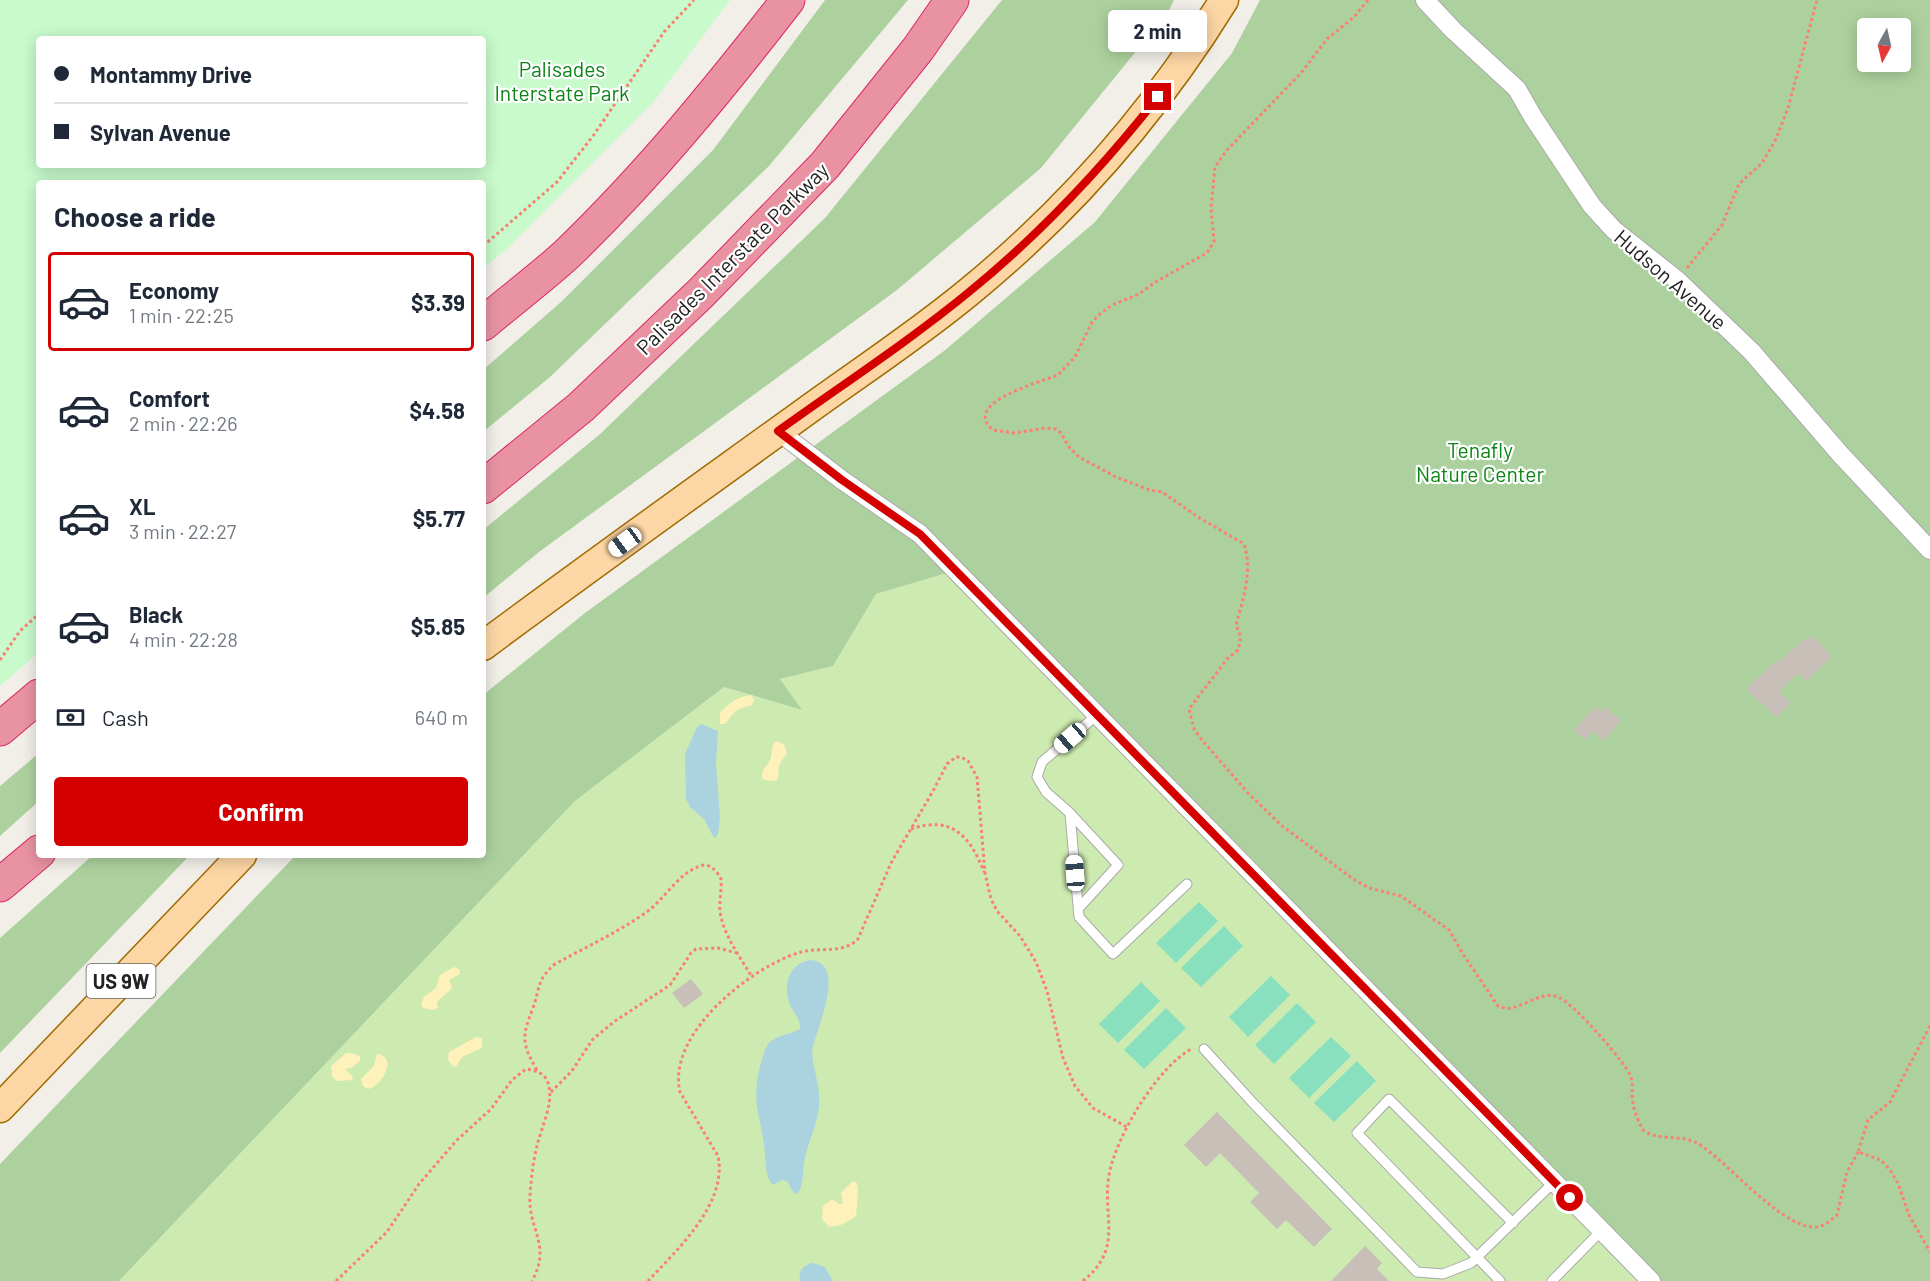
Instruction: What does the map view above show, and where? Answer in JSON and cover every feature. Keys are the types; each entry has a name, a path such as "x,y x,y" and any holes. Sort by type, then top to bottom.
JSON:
{"highway":[{"path":"486,321 566,254 662,155 788,0"},
{"name":"Palisades Interstate Parkway","path":"486,485 581,407 701,293 825,165 918,49 952,0"},
{"path":"0,729 36,699"},
{"path":"0,885 36,855"}],"main road":[{"path":"486,644 951,307 989,276 1047,222 1103,163 1144,114 1192,49 1224,0"},
{"name":"US 9W","path":"0,1108 239,858"}],"street":[{"name":"Hudson Avenue","path":"1425,0 1453,30 1517,90 1599,214 1635,248 1677,280 1752,352 1841,454 1930,550"},
{"path":"778,431 842,480 920,534 1651,1281"}],"lane":[{"path":"1077,909 1119,865 1070,813 1046,792 1037,777 1042,762 1097,715"},
{"path":"1070,813 1079,917 1113,954 1187,884"},
{"path":"1204,1049 1253,1103 1417,1272 1443,1274 1471,1263 1554,1182"},
{"path":"1500,1281 1357,1133 1389,1099 1513,1223"},
{"path":"1552,1281 1602,1230"},
{"path":"1560,1273 1568,1281"}],"path":[{"path":"486,243 557,182 664,32 694,0"},
{"path":"1368,0 1354,17 1327,39 1301,73 1227,150 1217,164 1211,208 1214,241 1208,253 1157,281 1139,294 1107,307 1092,322 1075,357 1066,369 1058,375 998,400 986,409 985,421 993,430 1014,433 1045,428 1056,429 1079,457 1116,477 1162,492 1198,517 1242,542 1247,556 1244,603 1236,625 1241,641 1238,650 1228,658 1218,674 1190,706 1189,714 1194,729 1248,793 1281,825 1329,862 1369,888 1407,899 1449,930 1462,954 1498,1006 1511,1008 1532,999 1552,995 1560,997 1571,1006 1626,1067 1632,1080 1636,1117 1644,1131 1666,1137 1688,1138 1730,1169 1755,1193 1781,1213 1795,1222 1821,1226 1836,1215 1847,1173 1858,1152 1868,1120 1890,1102 1930,1026"},
{"path":"1677,280 1715,235 1728,213 1739,184 1762,163 1776,139 1788,108 1817,0"},
{"path":"0,660 20,631 36,617"},
{"path":"648,1281 679,1247 707,1210 718,1182 718,1156 680,1092 678,1083 679,1064 688,1040 741,984 765,968 801,952 851,946 858,939 891,863 947,764 956,758 961,757 968,761 976,777 986,879"},
{"path":"910,830 931,824 942,825 958,832 971,844 997,911 1020,936 1036,962 1047,992 1063,1058 1075,1086 1093,1108 1127,1126"},
{"path":"549,1100 550,1089 547,1079 539,1072 527,1051 524,1033 537,987 546,971 646,912 699,866 711,867 721,879 720,911 727,934 752,977"},
{"path":"532,1281 540,1265 541,1254 530,1200 532,1168 552,1090 572,1072 593,1039 615,1021 670,985 696,949 718,948 738,954"},
{"path":"1083,1281 1103,1260 1108,1246 1109,1175 1127,1126 1162,1074 1177,1058 1192,1048 1204,1049"},
{"path":"336,1281 387,1232 419,1184 457,1140 491,1109 512,1080 526,1069 539,1072"},
{"path":"1858,1152 1881,1160 1890,1170 1898,1183 1909,1215 1930,1252"}],"green space":[{"name":"Palisades Interstate Park","path":"0,0 730,0 655,100 511,245 486,266 486,180 36,180 36,655 0,686"},
{"path":"825,0 908,0 769,166 550,377 486,430 486,367 561,302 713,150"},
{"path":"1002,0 1174,0 1168,12 1041,168 897,290 539,552 486,596 486,528 599,435 825,218"},
{"name":"Tenafly Nature Center","path":"1260,0 1930,0 1930,1281 1651,1281 954,571 876,594 833,666 780,679 802,710 724,687 575,801 119,1281 0,1281 0,1164 293,858 486,858 486,693 585,613 944,351 1095,222 1232,53"},
{"path":"954,571 1651,1281 119,1281 575,801 724,687 801,710 780,679 833,666 876,594"},
{"path":"36,756 36,804 0,836 0,786"},
{"path":"90,858 187,858 0,1053 0,938"},
{"path":"1199,902 1218,921 1176,963 1156,943"},
{"path":"1224,926 1243,946 1201,987 1181,968"},
{"path":"1271,976 1290,995 1248,1037 1229,1017"},
{"path":"1141,982 1160,1001 1118,1043 1099,1024"},
{"path":"1297,1003 1316,1022 1274,1064 1255,1045"},
{"path":"1166,1008 1186,1028 1144,1069 1124,1050"},
{"path":"1331,1037 1351,1056 1309,1098 1289,1078"},
{"path":"1357,1061 1376,1081 1334,1122 1314,1103"}],"sand":[{"path":"751,695 754,700 751,706 739,709 725,724 720,724 720,713 726,707 738,699"},
{"path":"776,741 784,744 787,753 779,765 778,779 765,780 762,778 763,772 770,760"},
{"path":"454,967 459,969 460,974 449,980 452,988 437,1002 438,1008 433,1010 423,1008 421,1004 424,997 436,988 440,975"},
{"path":"476,1037 482,1038 482,1048 462,1057 456,1067 452,1066 448,1059 449,1052"},
{"path":"346,1053 360,1056 360,1061 351,1068 345,1069 353,1077 352,1080 337,1081 332,1076 331,1066"},
{"path":"377,1054 387,1060 386,1072 378,1083 368,1089 363,1086 361,1079 374,1066"},
{"path":"853,1181 857,1183 858,1192 856,1216 841,1225 829,1227 822,1219 823,1206 832,1199 843,1204 841,1193"}],"water":[{"path":"701,724 718,731 716,764 720,817 718,835 714,838 704,819 690,807 686,799 685,754 697,727"},
{"path":"810,960 821,964 827,973 829,985 812,1051 819,1092 819,1107 805,1158 800,1190 797,1194 793,1192 787,1181 782,1180 773,1185 768,1177 756,1096 761,1063 768,1044 800,1029 787,995 788,981 797,966"},
{"path":"813,1263 825,1267 833,1281 800,1281 802,1269"}],"building":[{"path":"1812,635 1832,657 1806,681 1798,673 1779,691 1791,703 1776,717 1746,689 1777,660 1779,662 1805,638 1807,640"},
{"path":"1594,707 1601,712 1605,707 1621,720 1604,741 1593,731 1585,740 1574,731"},
{"path":"691,979 703,994 684,1008 672,993"},
{"path":"1217,1112 1332,1229 1314,1247 1286,1220 1277,1229 1250,1202 1259,1193 1220,1153 1206,1167 1184,1145"},
{"path":"1365,1246 1382,1263 1377,1269 1389,1281 1331,1281"}],"route":[{"path":"1158,97 1103,163 1071,197 989,276 913,335 778,431 842,480 920,534 1570,1198"}]}
